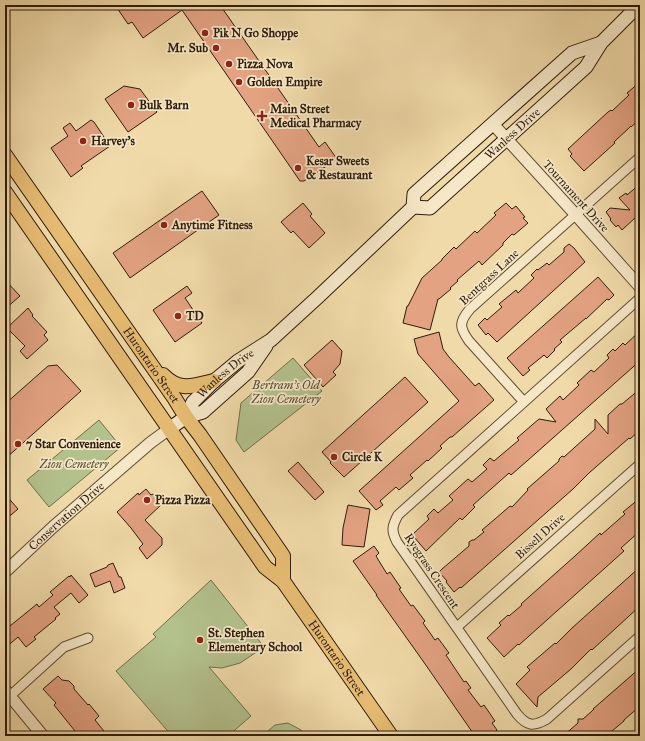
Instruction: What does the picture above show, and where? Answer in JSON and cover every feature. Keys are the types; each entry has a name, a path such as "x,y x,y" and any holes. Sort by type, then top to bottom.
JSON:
{"main road":[{"name":"Wanless Drive","path":"413,207 430,208 586,67 600,42 639,5"},
{"name":"Wanless Drive","path":"186,416 193,402 214,381 238,361 271,340 413,207 414,194 572,54 600,42"},
{"name":"Hurontario Street","path":"5,155 283,556 283,581"},
{"name":"Hurontario Street","path":"5,192 266,567 283,581 391,736"},
{"name":"Wanless Drive","path":"186,416 203,412 248,372 271,340"},
{"path":"138,346 163,376 175,384 191,386 214,381"},
{"name":"Conservation Drive","path":"170,429 186,416"}],"street":[{"name":"Tournament Drive","path":"493,124 640,287"},
{"name":"Bentgrass Lane","path":"524,402 469,342 463,332 462,324 465,316 470,309 640,157"},
{"name":"Ryegrass Crescent","path":"640,298 398,515 394,522 393,529 394,537 397,542 522,721 530,724 538,724 547,719 640,636"},
{"name":"Conservation Drive","path":"5,572 53,527 150,443 170,429"},
{"name":"Bissell Drive","path":"456,627 640,464"},
{"path":"43,736 8,693 64,647 88,638"}],"green space":[{"name":"Bertram's Old Zion Cemetery","path":"293,358 322,391 244,452 236,440 241,403"},
{"name":"Zion Cemetery","path":"99,420 121,447 49,507 27,480"},
{"path":"211,580 264,647 240,663 222,668 209,667 251,716 228,736 172,736 116,671 156,637 153,634"},
{"path":"288,723 301,730 306,736 262,736 275,725"}],"building":[{"path":"115,5 220,5 319,147 325,142 337,159 304,181 300,181 182,10 143,38 132,22 128,24"},
{"path":"640,82 640,119 584,171 570,156 572,154 568,149 608,112 611,110 612,111 629,95 627,93"},
{"name":"Bulk Barn","path":"124,86 140,89 157,112 128,132 105,99"},
{"name":"Harvey's","path":"91,120 94,122 110,146 81,166 83,168 71,177 51,148 68,136 63,128 70,123 76,131"},
{"path":"640,184 640,221 636,217 622,230 618,225 616,227 606,212 610,208 630,210 619,198 626,193 627,195"},
{"path":"202,191 219,215 130,278 113,253"},
{"path":"303,203 312,214 310,216 325,233 309,248 293,231 291,233 281,222"},
{"path":"506,203 512,209 516,206 525,217 523,218 528,223 514,235 512,234 482,265 479,261 457,280 458,281 450,288 451,289 438,299 430,330 403,323 407,306 422,278 454,247 456,249 475,231 477,233 496,215 494,213"},
{"path":"569,244 585,262 497,342 488,333 486,335 478,325 485,318 487,320 502,307 499,304 516,290 518,293 534,278 531,275 537,269 538,270 547,263 549,265 564,252 564,248"},
{"path":"598,277 614,295 609,300 607,299 586,319 560,340 562,342 547,358 544,355 528,368 530,370 523,376 507,358"},
{"path":"5,280 20,296 5,309"},
{"name":"TD","path":"187,286 192,293 185,298 202,323 175,342 153,310"},
{"path":"28,308 33,315 32,316 47,332 44,335 48,340 27,359 20,351 25,346 7,328"},
{"path":"640,331 640,361 511,475 509,473 473,505 475,507 462,520 460,518 426,551 413,534 429,519 427,516 434,509 438,513 453,500 449,496 468,479 472,482 487,469 483,465 490,458 494,461 519,440 517,438 539,419 556,422 546,409 560,396 563,400 579,385 577,383 591,370 594,372 609,358 607,355 613,349 615,351 623,343 625,345"},
{"path":"439,332 443,349 449,357 475,386 479,383 494,400 440,446 442,448 410,475 413,478 399,490 396,487 380,501 383,505 376,510 359,491 459,401 418,354 414,339"},
{"path":"332,340 342,351 340,364 333,372 336,375 323,387 304,365"},
{"path":"57,365 81,391 5,459 5,404 48,366"},
{"path":"405,377 428,402 344,477 330,463 331,462 322,452"},
{"path":"640,389 640,430 589,473 573,489 461,588 460,587 454,592 439,572 469,546 469,542 484,532 482,530 510,506 512,507 528,490 527,489 559,461 562,456 564,457 595,429 595,419 608,434 608,415"},
{"path":"298,462 324,492 315,500 288,471"},
{"path":"146,489 162,504 145,520 162,538 162,545 147,559 139,548 143,544 117,512 138,493 139,495"},
{"path":"5,494 18,509 5,520"},
{"path":"640,498 640,531 621,548 624,551 504,657 487,638 501,625 499,623 522,605 521,604 600,533 601,535 625,514 623,512"},
{"path":"348,505 370,509 364,547 342,545 343,528"},
{"path":"374,546 379,553 376,556 387,574 390,572 401,588 399,589 411,606 413,605 425,621 423,623 435,640 438,638 449,653 446,655 464,682 466,681 471,688 468,690 481,707 484,705 495,721 492,723 497,730 495,732 497,736 475,736 353,561"},
{"path":"113,563 125,588 114,593 110,581 95,587 90,574"},
{"path":"640,567 640,606 538,697 537,707 516,684 530,670 527,667 555,643 556,644"},
{"path":"71,575 88,595 79,603 71,593 54,607 60,614 34,637 36,639 26,647 18,637 5,648 5,630 37,604 39,607 53,595 50,592"},
{"path":"640,668 640,706 624,721 606,736 563,736 578,723 578,719 583,719"},
{"path":"58,676 62,680 69,681 74,686 74,689 99,716 95,720 108,736 79,736 54,705 56,703 43,689"}],"place":[{"name":"Pik N Go Shoppe","path":"205,33"},
{"name":"Mr. Sub","path":"216,48"},
{"name":"Pizza Nova","path":"229,64"},
{"name":"Golden Empire","path":"239,82"},
{"name":"Bulk Barn","path":"131,105"},
{"name":"Main Street Medical Pharmacy","path":"262,116"},
{"name":"Harvey's","path":"83,141"},
{"name":"Kesar Sweets & Restaurant","path":"298,168"},
{"name":"Anytime Fitness","path":"164,225"},
{"name":"TD","path":"178,316"},
{"name":"7 Star Convenience","path":"18,444"},
{"name":"Circle K","path":"334,457"},
{"name":"Pizza Pizza","path":"147,500"},
{"name":"St. Stephen Elementary School","path":"200,640"}]}
